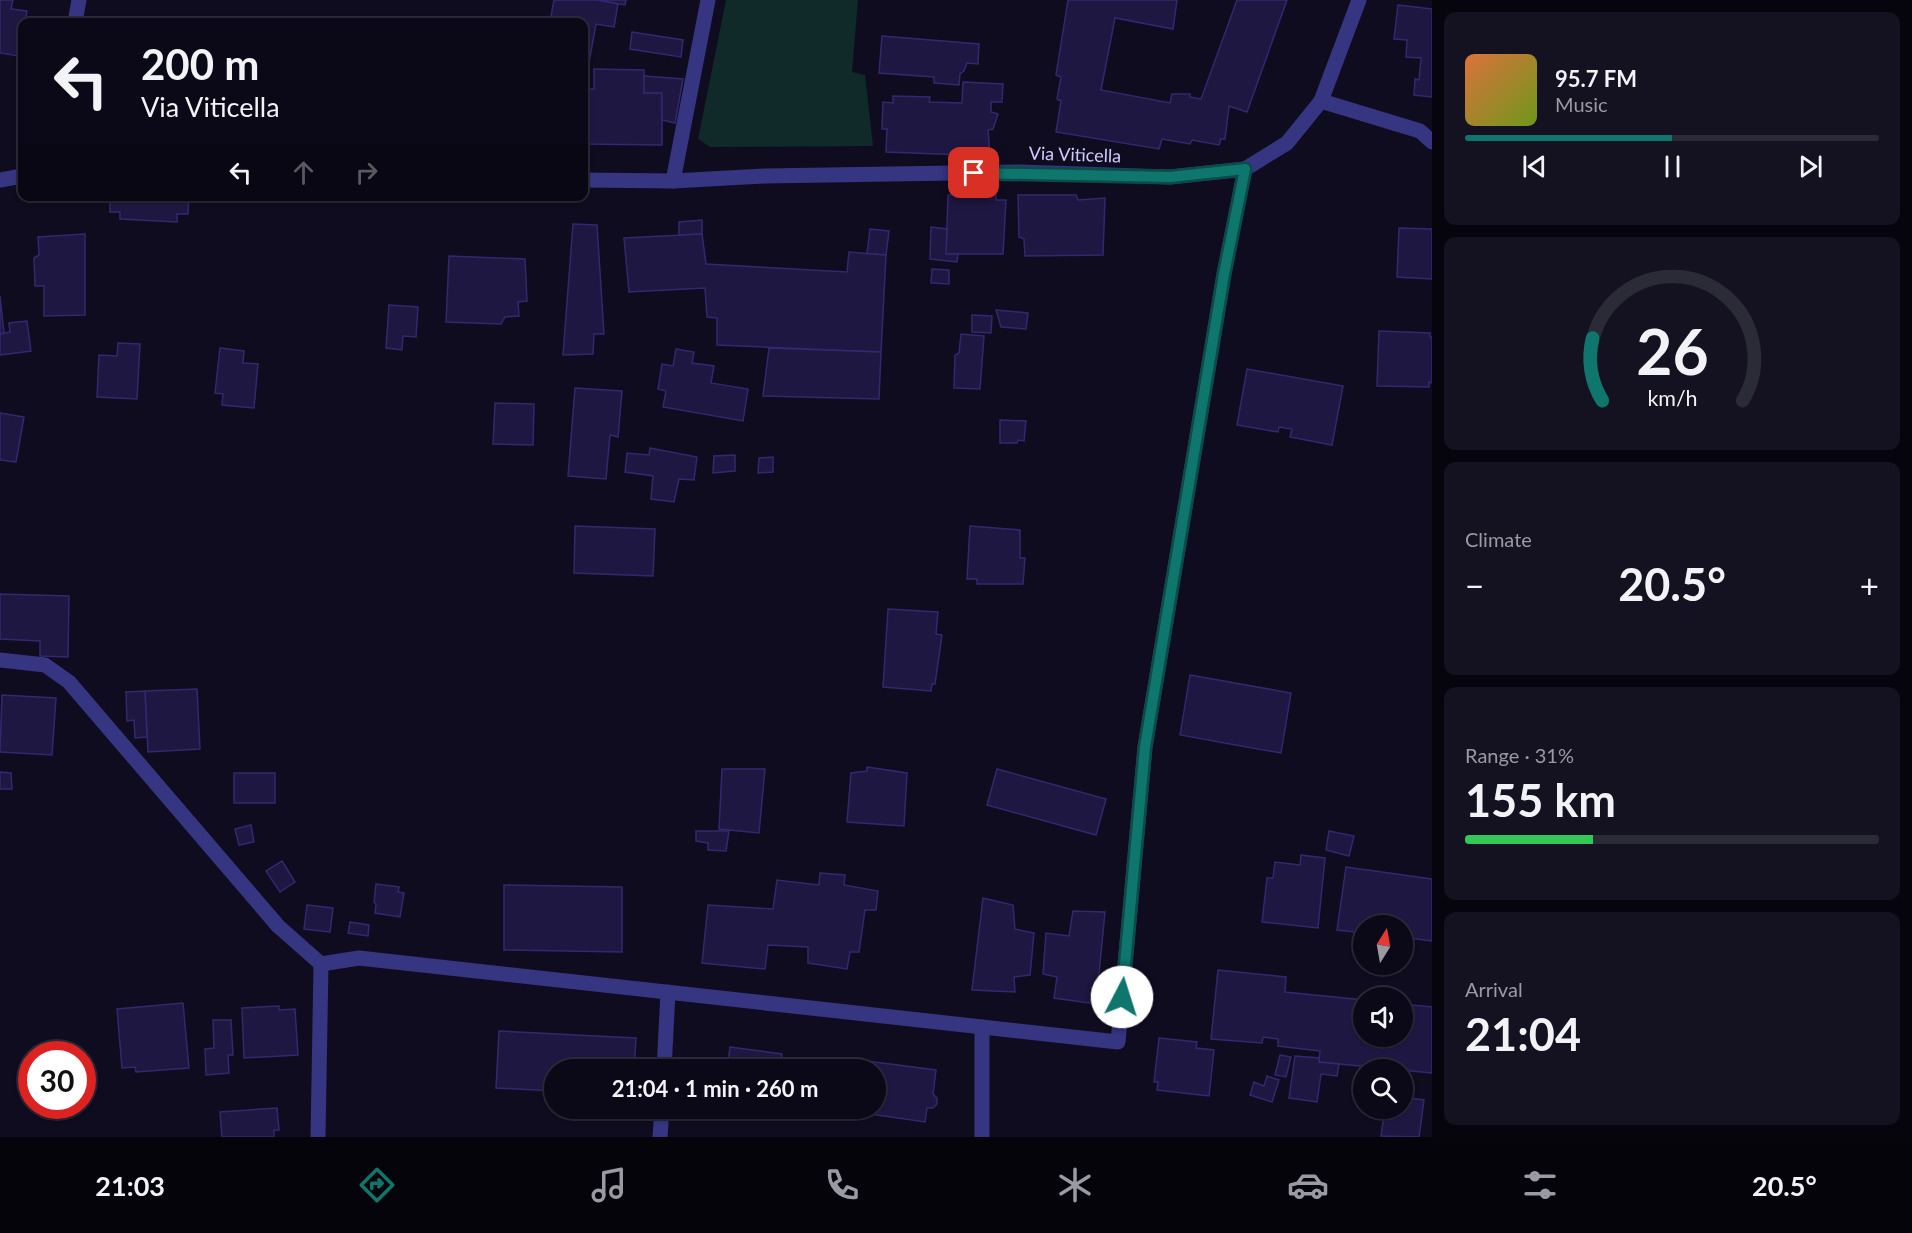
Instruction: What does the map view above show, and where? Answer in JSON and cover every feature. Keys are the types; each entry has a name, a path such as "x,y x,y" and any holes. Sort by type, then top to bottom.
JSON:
{"street":[{"path":"76,18 79,0"},
{"path":"673,181 708,0"},
{"name":"Via Viticella","path":"588,180 673,181 764,176 1020,172 1170,177 1245,169 1287,142 1321,101 1359,0"},
{"path":"1321,101 1420,131 1432,142"},
{"path":"321,964 359,958 1118,1042 1145,747 1222,285 1245,169"},
{"path":"0,180 18,177"},
{"path":"0,660 45,665 69,682 278,926 321,964 318,1137"},
{"path":"665,1059 668,992"},
{"path":"982,1027 982,1137"},
{"path":"660,1137 661,1119"}],"green space":[{"path":"726,0 858,0 852,72 865,75 873,146 710,147 698,139"}],"building":[{"path":"0,0 13,0 11,9 27,11 26,18 18,18 18,56 0,53"},
{"path":"554,0 598,0 618,4 614,27 596,24 588,68 588,18 551,18"},
{"path":"598,0 626,0 625,5"},
{"path":"1068,0 1177,0 1173,29 1115,18 1101,90 1170,103 1172,94 1190,94 1190,97 1201,99 1237,0 1287,0 1247,112 1229,106 1225,139 1221,139 1219,145 1192,140 1190,144 1162,139 1159,149 1056,132 1061,101 1057,99 1061,77 1056,75"},
{"path":"1398,5 1432,9 1432,97 1414,95 1415,79 1419,80 1421,58 1406,57 1407,40 1394,39"},
{"path":"632,32 683,40 681,57 630,49"},
{"path":"882,36 979,44 978,64 967,63 960,74 959,85 934,83 934,77 879,73"},
{"path":"594,69 644,70 644,93 662,93 662,145 588,144 588,89 594,89"},
{"path":"644,76 683,79 675,123 662,120 662,93 644,93"},
{"path":"963,82 1003,84 1002,102 991,102 991,112 998,114 993,129 988,130 990,156 886,152 887,129 882,129 883,102 893,103 893,96 930,97 929,102 962,103"},
{"path":"948,195 996,195 996,200 1006,200 1003,254 946,254"},
{"path":"1018,195 1076,195 1078,200 1105,198 1103,255 1025,256 1024,239 1019,237"},
{"path":"110,201 189,201 188,214 177,214 177,222 120,219 120,212 110,212"},
{"path":"702,220 702,234 679,235 679,222"},
{"path":"573,224 597,225 604,334 594,334 593,354 563,355"},
{"path":"931,227 947,229 946,254 958,254 957,262 930,259"},
{"path":"1399,228 1432,229 1432,279 1397,277"},
{"path":"870,229 889,231 886,255 867,254"},
{"path":"85,234 85,315 44,316 44,286 35,286 34,258 39,255 38,237"},
{"path":"702,234 706,264 847,272 849,252 886,255 881,352 717,345 717,318 707,317 705,288 629,292 624,238"},
{"path":"449,256 525,259 527,301 518,302 519,316 505,317 501,324 446,322"},
{"path":"932,269 949,270 949,284 931,283"},
{"path":"0,296 4,333 0,334"},
{"path":"389,305 418,307 416,337 403,336 402,350 386,348"},
{"path":"996,310 1028,313 1026,329 1001,327"},
{"path":"972,315 992,316 991,333 972,332"},
{"path":"27,321 31,351 0,355 0,334 10,332 9,323"},
{"path":"1379,331 1430,333 1432,337 1432,383 1429,382 1429,387 1377,386"},
{"path":"961,334 984,336 980,389 954,388 955,355 959,353"},
{"path":"118,343 140,344 137,399 97,397 99,355 117,356"},
{"path":"220,348 244,351 243,363 258,364 254,408 222,405 223,394 215,393"},
{"path":"769,348 881,352 879,399 763,396"},
{"path":"676,349 694,352 692,363 714,366 711,383 748,389 743,421 663,407 666,391 658,389 662,364 673,366"},
{"path":"1247,369 1343,386 1332,445 1290,437 1292,429 1279,427 1278,432 1237,425"},
{"path":"575,388 622,391 618,437 610,435 606,479 568,476"},
{"path":"495,403 534,404 533,445 493,444"},
{"path":"0,413 24,417 16,462 0,460"},
{"path":"1000,420 1026,421 1024,441 1000,443"},
{"path":"650,448 697,457 694,480 679,479 674,502 651,499 653,476 625,472 627,453 649,455"},
{"path":"735,455 735,471 713,473 714,456"},
{"path":"773,457 773,472 758,473 759,458"},
{"path":"575,526 655,529 653,576 574,573"},
{"path":"970,526 1020,530 1020,558 1025,558 1023,584 977,584 977,579 967,579"},
{"path":"0,594 69,596 68,657 40,656 40,641 0,639"},
{"path":"888,609 938,612 936,634 942,635 935,684 932,684 931,691 883,687"},
{"path":"1190,675 1291,693 1281,753 1180,735"},
{"path":"197,689 200,749 148,752 145,691"},
{"path":"145,691 147,737 135,738 134,720 127,721 126,692"},
{"path":"2,695 56,698 52,755 0,752"},
{"path":"867,767 907,773 904,826 847,822 851,773 867,771"},
{"path":"722,769 765,769 759,833 719,829"},
{"path":"997,769 1106,799 1096,835 987,805"},
{"path":"0,772 11,773 12,789 0,789"},
{"path":"234,773 275,773 275,803 234,803"},
{"path":"251,825 254,842 239,845 235,829"},
{"path":"696,831 729,831 726,851 708,850 708,843 696,841"},
{"path":"1329,831 1354,836 1349,856 1326,850"},
{"path":"1301,855 1325,858 1318,928 1262,922 1267,878 1273,878 1275,862 1300,865"},
{"path":"282,861 295,882 280,892 266,871"},
{"path":"1346,867 1432,879 1432,941 1413,938 1413,915 1353,915 1353,932 1337,930"},
{"path":"820,873 845,875 844,885 878,891 876,910 865,910 859,952 850,952 847,969 808,963 808,947 768,945 765,969 702,963 708,905 773,909 777,880 819,885"},
{"path":"376,884 399,887 398,892 404,893 400,917 375,913"},
{"path":"504,885 622,887 622,952 504,950"},
{"path":"983,898 1013,905 1015,929 1034,933 1030,975 1014,977 1015,992 972,990"},
{"path":"307,905 333,908 330,932 304,929"},
{"path":"1073,911 1105,912 1096,1004 1054,998 1057,977 1043,974 1046,933 1069,936"},
{"path":"350,922 369,925 368,936 348,933"},
{"path":"1218,970 1286,977 1285,992 1353,999 1353,1047 1413,1047 1413,1005 1432,1007 1432,1073 1413,1071 1413,1059 1353,1059 1353,1065 1319,1062 1320,1051 1278,1046 1278,1039 1263,1037 1262,1043 1211,1039"},
{"path":"183,1003 189,1068 136,1072 135,1067 122,1068 117,1009"},
{"path":"279,1006 279,1010 295,1009 298,1055 244,1058 242,1008"},
{"path":"213,1020 231,1020 233,1055 228,1055 229,1073 206,1075 205,1049 214,1048"},
{"path":"499,1031 636,1038 635,1059 544,1059 544,1090 496,1088"},
{"path":"1159,1038 1197,1042 1196,1048 1214,1050 1209,1096 1157,1090 1158,1082 1154,1082"},
{"path":"730,1047 782,1054 781,1059 728,1059"},
{"path":"1280,1055 1291,1057 1286,1077 1275,1075"},
{"path":"1295,1056 1319,1058 1319,1062 1339,1064 1337,1076 1321,1074 1317,1102 1289,1098"},
{"path":"886,1064 936,1070 933,1094 937,1098 937,1104 933,1108 927,1108 925,1122 886,1116"},
{"path":"1267,1076 1279,1080 1272,1102 1250,1095 1254,1082 1264,1086"},
{"path":"1413,1098 1424,1100 1419,1137 1381,1136 1383,1119 1413,1119"},
{"path":"277,1108 279,1130 274,1130 274,1137 222,1137 220,1112"}],"route":[{"path":"974,173 1020,172 1170,177 1245,169 1224,274 1145,747 1122,997"}]}
